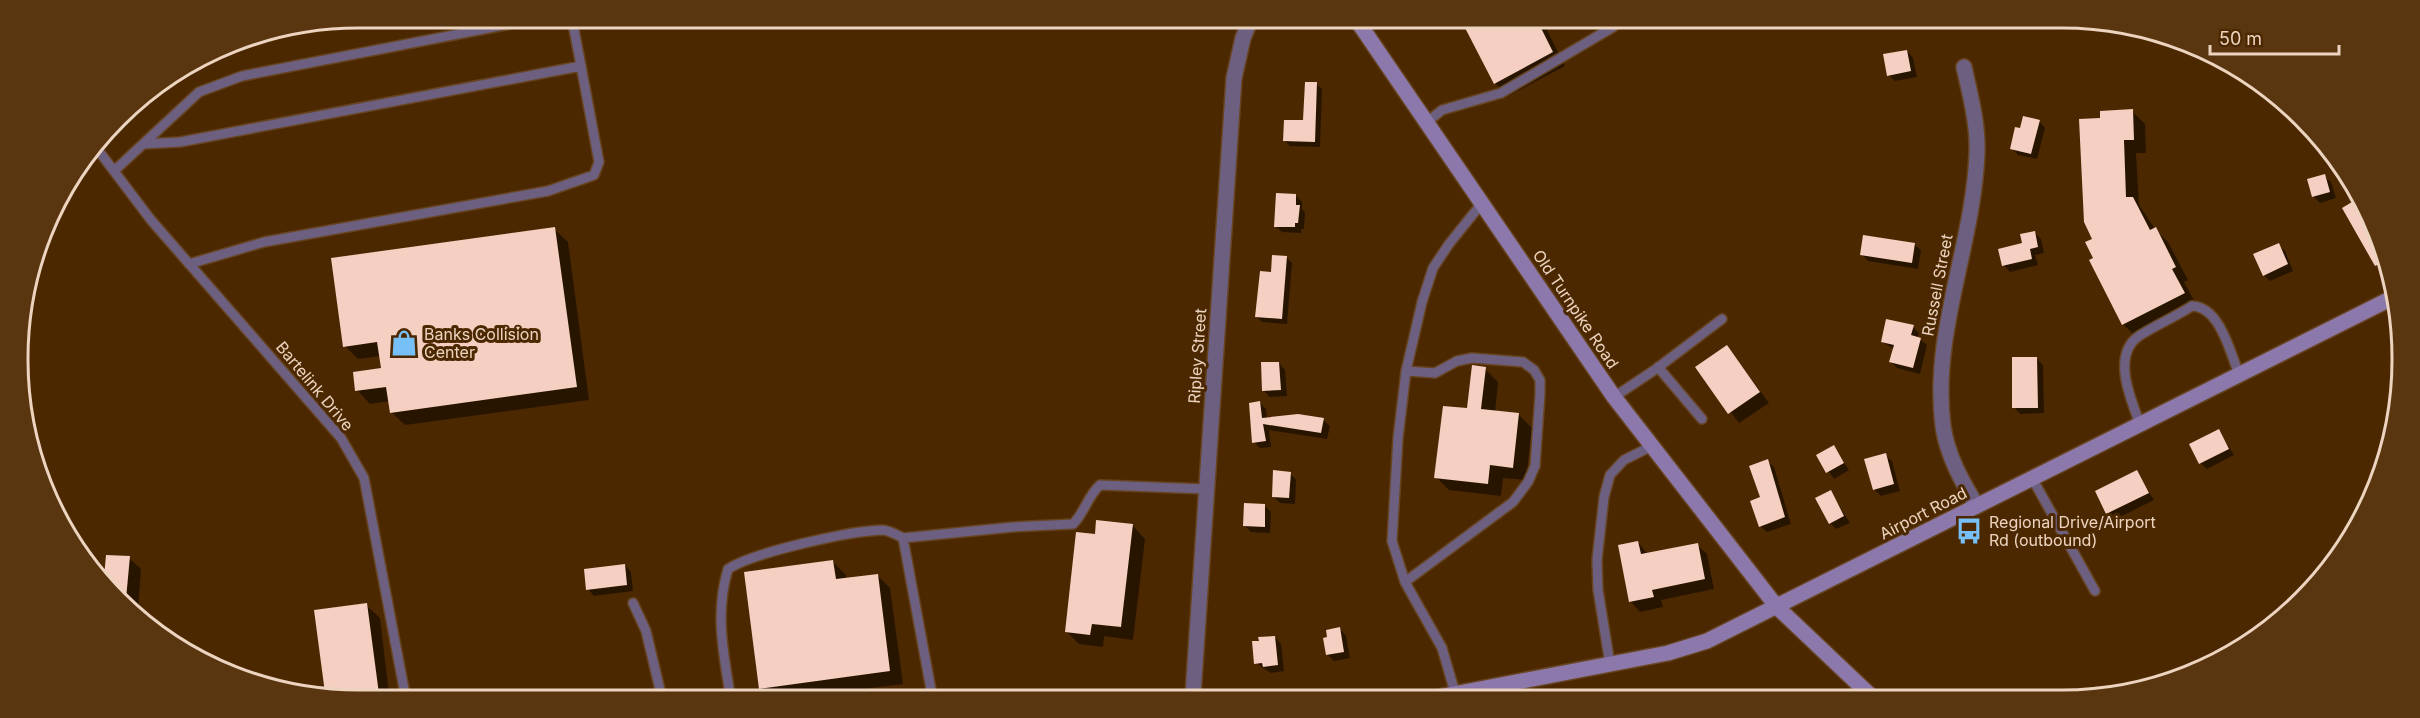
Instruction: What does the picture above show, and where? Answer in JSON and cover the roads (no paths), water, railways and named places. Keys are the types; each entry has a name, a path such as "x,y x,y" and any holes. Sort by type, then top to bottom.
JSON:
{"street":[{"name":"Ripley Street","path":"1192,690 1234,78 1247,28"},
{"name":"Old Turnpike Road","path":"1366,28 1614,396 1777,607 1865,690"},
{"name":"Russell Street","path":"1964,66 1978,150 1974,191 1943,350 1941,389 1943,428 1948,446 1962,481 1977,506"},
{"name":"Airport Road","path":"1477,690 1668,653 1707,642 2386,301"}],"lane":[{"path":"114,171 199,92 242,76 490,28"},
{"path":"189,264 264,242 548,191 594,175 599,162 574,28"},
{"path":"1427,122 1442,110 1501,93 1611,28"},
{"path":"143,144 180,142 581,66"},
{"name":"Bartelink Drive","path":"101,154 151,220 341,438 364,477 404,690"},
{"path":"1451,690 1442,648 1405,582 1392,541 1398,438 1406,371 1433,268 1482,203"},
{"path":"2140,424 2125,381 2129,347 2138,337 2192,306 2201,306 2212,316 2239,374"},
{"path":"1614,396 1658,367 1722,319"},
{"path":"1405,582 1513,502 1528,482 1535,466 1540,394 1540,380 1534,370 1523,362 1472,358 1456,361 1436,374 1406,371"},
{"path":"1658,367 1702,418"},
{"path":"1610,664 1598,590 1597,560 1604,497 1610,476 1623,460 1652,446"},
{"path":"2032,478 2095,591"},
{"path":"729,690 719,626 721,593 728,569 742,560 851,534 884,530 903,538 1013,527 1073,524 1082,515 1092,493 1100,485 1206,489"},
{"path":"903,538 931,690"},
{"path":"633,603 646,631 660,690"}],"place":[{"name":"Banks Collision Center","path":"404,343"},
{"name":"Regional Drive/Airport Rd (outbound)","path":"1969,531"}]}
